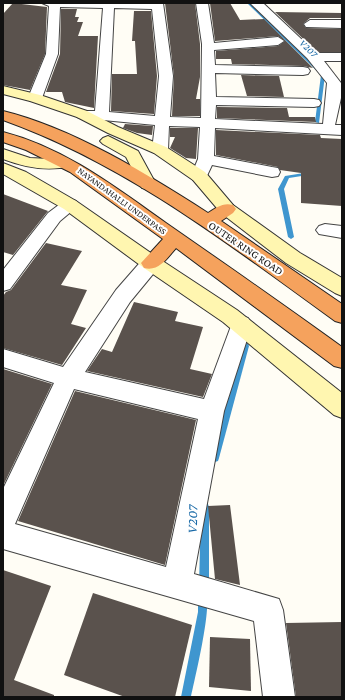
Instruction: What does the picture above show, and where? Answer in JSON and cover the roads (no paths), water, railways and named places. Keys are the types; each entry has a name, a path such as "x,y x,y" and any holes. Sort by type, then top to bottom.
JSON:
{"highway":[{"name":"NAYANDAHALLI UNDERPASS","path":"3,137 32,147 76,168 174,239"},
{"name":"OUTER RING ROAD","path":"148,184 207,222 342,315"},
{"path":"207,222 227,209"},
{"path":"151,263 174,239 237,282 342,359"}],"street":[{"path":"48,3 157,5 166,76 160,150"},
{"path":"35,98 52,54 55,3"},
{"path":"199,176 206,159 209,101 208,47 202,3"},
{"path":"82,114 208,123 335,127 334,84 332,79 313,57 256,3"},
{"path":"102,115 108,4"},
{"path":"310,24 342,24"},
{"path":"208,47 278,41"},
{"path":"313,57 342,57"},
{"path":"209,69 303,72"},
{"path":"3,102 35,98 82,114 113,130 160,150 199,176 227,209 293,258 342,288"},
{"path":"209,101 314,103"},
{"path":"3,102 62,120 132,154 148,184"},
{"path":"3,154 29,163 64,163"},
{"path":"206,159 272,172"},
{"path":"3,168 20,176 70,205 248,330 342,407"},
{"path":"3,284 54,217 70,205"},
{"path":"3,519 68,378 123,296 151,263"},
{"path":"183,586 212,411 248,330"},
{"path":"3,358 68,378 212,411"},
{"path":"3,535 268,610 279,697"}],"waterway":[{"name":"V207","path":"249,3 323,75 317,122"},
{"name":"V207","path":"291,237 281,189 287,177 306,174 307,170"},
{"name":"V207","path":"215,458 246,346"},
{"name":"V207","path":"204,587 205,507"},
{"name":"V207","path":"186,697 203,612 203,597"}]}
